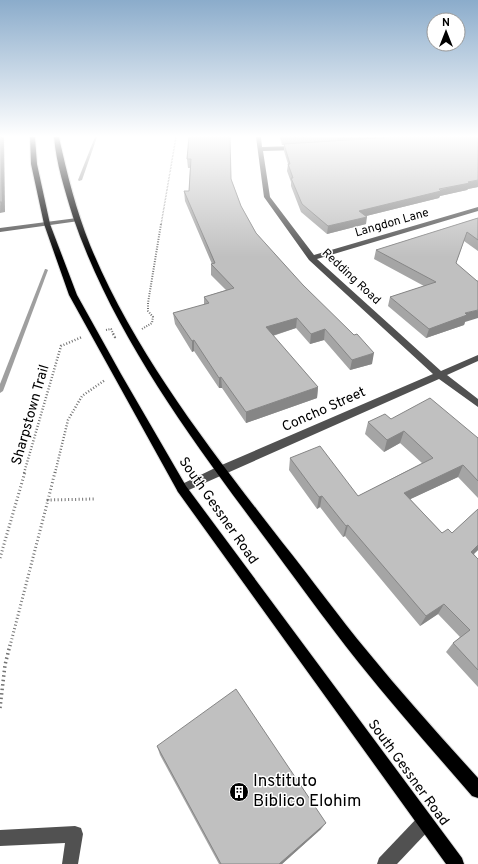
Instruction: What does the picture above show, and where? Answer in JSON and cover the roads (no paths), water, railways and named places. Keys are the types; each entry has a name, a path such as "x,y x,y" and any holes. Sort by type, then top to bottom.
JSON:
{"main road":[{"name":"South Gessner Road","path":"37,177 48,224 73,295 116,374 182,489 456,864"},
{"name":"South Gessner Road","path":"65,177 77,220 115,304 145,358 221,470 376,673 478,790"}],"street":[{"name":"Redding Road","path":"264,177 267,197 312,258 439,374 478,404"},
{"name":"Langdon Lane","path":"312,258 478,209"},
{"path":"0,230 77,220"},
{"name":"Concho Street","path":"182,489 221,470 478,358"},
{"path":"385,864 425,822"},
{"path":"0,838 75,834 70,864"}],"waterway":[{"path":"0,391 46,270"}],"place":[{"name":"Instituto Biblico Elohim","path":"239,792"}]}
